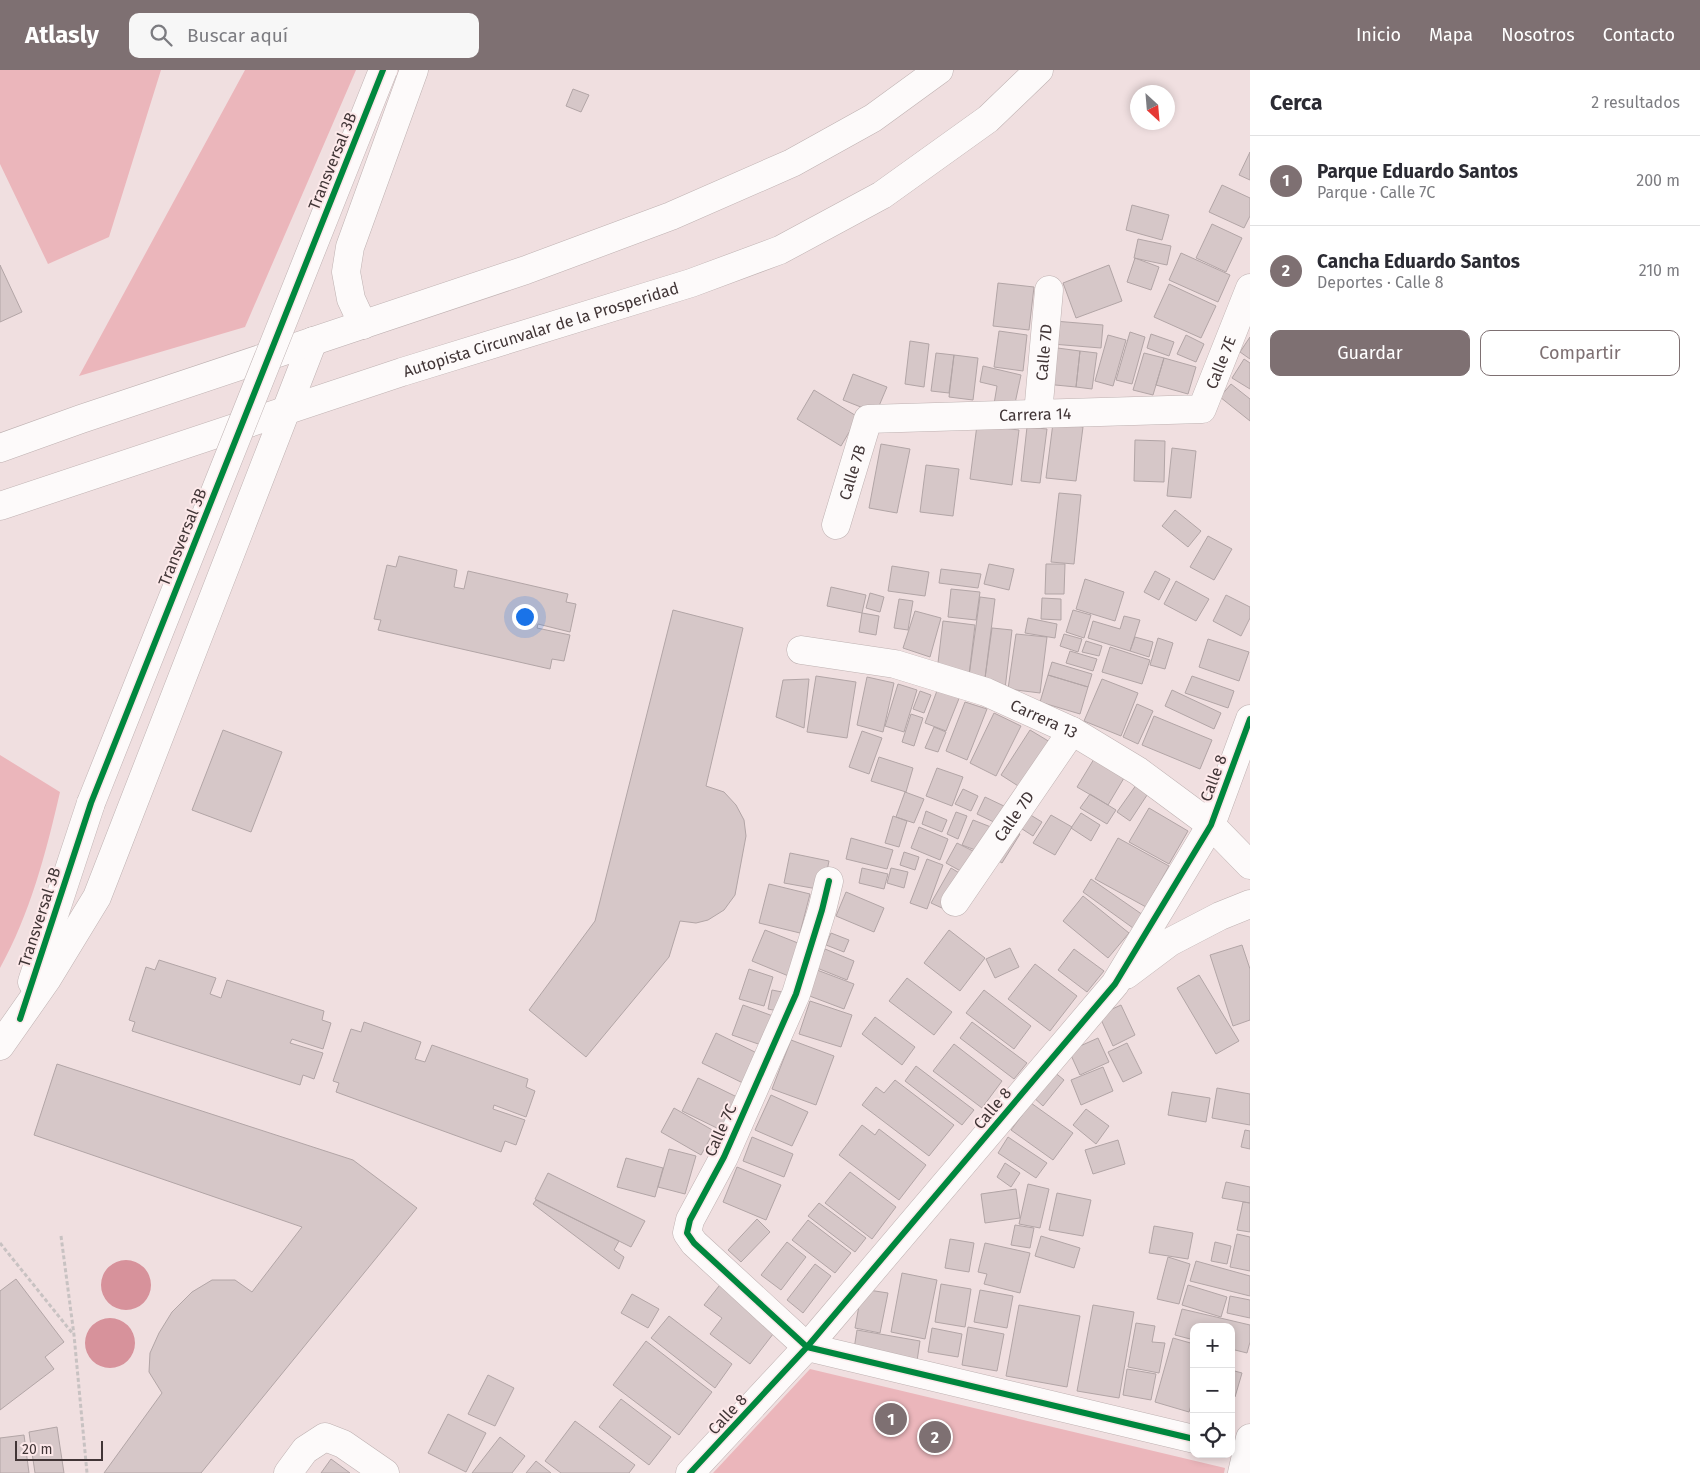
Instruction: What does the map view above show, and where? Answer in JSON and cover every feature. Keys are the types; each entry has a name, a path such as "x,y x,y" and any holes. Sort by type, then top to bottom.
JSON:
{"main road":[{"name":"Transversal 3B","path":"20,1019 91,803 383,70"},
{"path":"363,325 351,299 346,272 350,247 414,70"},
{"path":"0,448 526,270 671,216 792,163 873,118 939,70"},
{"name":"Autopista Circunvalar de la Prosperidad","path":"0,506 402,372 691,283 780,250 882,195 988,119 1039,70"},
{"name":"Calle 7E","path":"1202,409 1250,288"},
{"name":"Calle 7D","path":"1038,414 1049,290"},
{"name":"Transversal 3B","path":"0,1046 20,1019 97,897 313,341"},
{"name":"Carrera 14","path":"868,419 1202,409"},
{"name":"Calle 7B","path":"836,525 868,419"},
{"name":"Carrera 13","path":"801,650 895,664 986,692 1072,731 1138,771 1211,825 1250,865"},
{"name":"Calle 8","path":"690,1473 807,1347 1115,984 1211,825 1250,719"},
{"name":"Calle 7D","path":"955,902 1072,731"},
{"name":"Calle 7C","path":"807,1347 694,1243 687,1233 690,1220 724,1157 796,994 829,881"},
{"path":"1115,984 1170,942 1220,916 1250,904"},
{"path":"807,1347 1190,1438"},
{"path":"288,1473 306,1450 325,1438 343,1444 385,1473"}],"path":[{"path":"61,1236 74,1335 87,1473"},
{"path":"0,1243 74,1335"}],"shaded area":[{"path":"0,70 161,70 109,237 48,264 0,164"},
{"path":"245,70 356,70 245,327 79,376"},
{"path":"0,755 60,792 36,883 20,926 0,968"},
{"path":"126,1260 136,1262 144,1267 149,1275 151,1285 149,1295 144,1303 136,1308 126,1310 116,1308 108,1303 103,1295 101,1285 103,1275 108,1267 116,1262"},
{"path":"110,1318 120,1320 128,1325 133,1333 135,1343 133,1353 128,1361 120,1366 110,1368 100,1366 92,1361 87,1353 85,1343 87,1333 92,1325 100,1320"},
{"path":"810,1369 1225,1468 1224,1473 713,1473"}],"building":[{"path":"573,89 589,95 581,112 566,106"},
{"path":"1250,152 1250,180 1239,175"},
{"path":"1222,185 1250,198 1250,216 1244,228 1209,212"},
{"path":"1132,205 1169,215 1162,240 1126,230"},
{"path":"1212,224 1242,238 1226,272 1196,258"},
{"path":"1138,239 1171,246 1167,265 1134,258"},
{"path":"1181,253 1230,275 1218,302 1169,280"},
{"path":"1135,258 1159,267 1151,290 1127,282"},
{"path":"0,265 22,312 0,322"},
{"path":"1109,265 1122,301 1076,318 1063,283"},
{"path":"998,283 1034,287 1029,330 993,326"},
{"path":"1169,284 1216,306 1201,338 1154,317"},
{"path":"1054,321 1103,325 1101,348 1052,344"},
{"path":"999,331 1027,335 1023,371 994,367"},
{"path":"1130,332 1145,337 1132,384 1116,380"},
{"path":"1151,334 1174,342 1169,356 1147,348"},
{"path":"1108,335 1126,340 1113,386 1095,381"},
{"path":"1186,335 1204,344 1196,362 1177,354"},
{"path":"1250,337 1250,359 1240,352"},
{"path":"910,341 929,344 924,387 905,384"},
{"path":"1050,347 1080,351 1076,387 1045,384"},
{"path":"1080,351 1097,353 1092,389 1076,387"},
{"path":"936,353 954,355 949,393 931,391"},
{"path":"1144,353 1164,358 1153,395 1133,390"},
{"path":"954,355 978,358 973,400 949,397"},
{"path":"1164,358 1196,367 1188,394 1156,385"},
{"path":"1244,359 1250,363 1250,389 1232,378"},
{"path":"983,366 1021,375 1014,408 994,404 997,386 980,382"},
{"path":"853,374 887,387 876,413 843,400"},
{"path":"1231,384 1250,399 1250,421 1220,397"},
{"path":"814,390 858,417 841,446 797,419"},
{"path":"1053,423 1083,427 1076,481 1046,478"},
{"path":"977,425 1019,430 1012,485 970,479"},
{"path":"1027,427 1047,429 1040,483 1021,481"},
{"path":"1135,440 1165,441 1164,482 1134,481"},
{"path":"881,444 910,449 897,513 869,508"},
{"path":"1172,448 1196,451 1191,498 1167,496"},
{"path":"926,465 959,469 953,516 920,512"},
{"path":"1059,493 1081,495 1074,564 1051,562"},
{"path":"1175,510 1201,531 1188,547 1162,526"},
{"path":"1208,536 1232,549 1214,580 1190,567"},
{"path":"399,556 457,570 454,587 464,589 468,571 568,594 566,602 576,604 570,632 538,624 537,628 570,635 564,661 552,659 550,669 378,630 381,620 374,619 387,565 396,567"},
{"path":"989,564 1014,569 1009,590 984,584"},
{"path":"1046,564 1065,564 1064,594 1045,594"},
{"path":"892,566 929,572 925,596 888,591"},
{"path":"941,569 981,574 978,588 939,583"},
{"path":"1155,571 1170,579 1159,600 1144,592"},
{"path":"1085,579 1124,592 1115,621 1076,609"},
{"path":"1176,581 1209,599 1196,621 1164,604"},
{"path":"831,587 866,595 862,613 827,606"},
{"path":"951,589 980,592 976,620 948,617"},
{"path":"870,593 884,597 880,612 866,608"},
{"path":"1226,595 1250,607 1250,618 1241,636 1213,621"},
{"path":"980,597 995,599 985,678 969,676"},
{"path":"1042,598 1061,599 1061,620 1041,619"},
{"path":"899,599 913,601 908,630 894,628"},
{"path":"673,610 743,628 706,786 724,792 736,805 744,820 746,836 735,895 724,910 708,920 696,923 680,921 669,957 586,1057 529,1010 595,921"},
{"path":"1073,610 1091,615 1084,638 1066,632"},
{"path":"915,611 941,618 930,657 903,648"},
{"path":"862,613 879,616 876,635 859,632"},
{"path":"1124,616 1140,620 1130,651 1088,638 1093,621 1120,629"},
{"path":"1028,618 1057,624 1055,638 1025,633"},
{"path":"943,621 975,625 969,675 937,671"},
{"path":"992,628 1012,630 1005,689 985,678"},
{"path":"1016,634 1047,637 1040,693 1008,689"},
{"path":"1064,634 1082,639 1078,652 1060,646"},
{"path":"1135,637 1153,642 1149,657 1130,651"},
{"path":"1158,638 1173,643 1165,669 1150,665"},
{"path":"1208,639 1249,652 1239,681 1199,667"},
{"path":"1086,641 1102,646 1099,656 1082,652"},
{"path":"1110,647 1150,660 1142,684 1102,672"},
{"path":"1070,651 1097,659 1093,671 1066,663"},
{"path":"1052,662 1092,674 1088,687 1048,675"},
{"path":"1048,675 1088,687 1080,714 1040,702"},
{"path":"816,676 856,682 847,738 807,732"},
{"path":"1192,676 1234,691 1228,708 1185,693"},
{"path":"867,677 894,683 883,732 857,725"},
{"path":"809,679 804,728 776,717 783,680"},
{"path":"1102,679 1138,693 1121,736 1084,721"},
{"path":"898,684 917,690 904,732 885,726"},
{"path":"938,688 960,696 946,731 925,723"},
{"path":"1172,690 1221,713 1214,729 1165,706"},
{"path":"920,691 931,695 924,713 913,709"},
{"path":"965,702 987,709 967,760 946,751"},
{"path":"1137,704 1153,711 1138,744 1123,737"},
{"path":"994,713 1021,726 996,776 970,763"},
{"path":"911,714 923,718 914,746 902,742"},
{"path":"1154,716 1212,740 1200,769 1142,745"},
{"path":"934,727 946,732 938,752 925,748"},
{"path":"223,730 282,752 251,832 192,810"},
{"path":"1030,730 1055,745 1026,791 1001,775"},
{"path":"862,731 882,738 869,774 849,767"},
{"path":"879,757 913,768 906,792 871,781"},
{"path":"1094,759 1124,778 1108,805 1077,787"},
{"path":"937,768 963,777 952,806 926,796"},
{"path":"1139,781 1151,789 1130,821 1117,812"},
{"path":"963,789 978,796 971,811 955,804"},
{"path":"905,792 924,799 914,823 896,817"},
{"path":"1090,794 1116,810 1107,824 1080,808"},
{"path":"985,797 1006,807 998,824 977,814"},
{"path":"1149,808 1188,831 1169,864 1129,842"},
{"path":"926,811 947,820 942,832 922,824"},
{"path":"1024,811 1042,822 1033,836 1016,825"},
{"path":"956,812 967,816 958,839 947,834"},
{"path":"1081,813 1100,825 1091,841 1071,828"},
{"path":"1051,815 1072,827 1055,855 1033,843"},
{"path":"893,816 907,821 899,847 885,843"},
{"path":"973,820 996,829 986,854 962,845"},
{"path":"919,827 948,839 940,860 911,848"},
{"path":"1009,827 1020,834 1002,863 991,856"},
{"path":"851,838 893,850 887,869 846,859"},
{"path":"1118,838 1169,866 1146,907 1095,879"},
{"path":"957,843 977,853 966,874 946,863"},
{"path":"904,852 919,857 915,870 900,865"},
{"path":"790,853 829,861 823,890 784,883"},
{"path":"927,859 943,865 927,909 910,903"},
{"path":"862,868 888,874 884,889 859,883"},
{"path":"891,868 908,872 904,888 887,883"},
{"path":"951,868 961,874 942,908 931,903"},
{"path":"1091,879 1143,915 1133,928 1083,892"},
{"path":"769,884 810,894 800,933 759,923"},
{"path":"846,892 884,908 874,932 836,916"},
{"path":"1083,896 1129,933 1108,958 1063,921"},
{"path":"765,930 803,945 791,977 752,961"},
{"path":"949,930 985,958 960,991 924,963"},
{"path":"831,933 849,940 844,952 826,945"},
{"path":"1242,945 1250,969 1250,1020 1233,1026 1210,955"},
{"path":"1010,948 1019,967 995,978 986,959"},
{"path":"825,949 854,961 847,980 817,968"},
{"path":"1074,949 1104,971 1087,992 1058,970"},
{"path":"159,960 216,978 210,994 221,998 227,980 324,1011 322,1020 331,1023 323,1049 292,1039 290,1043 323,1053 314,1079 303,1075 300,1085 132,1031 135,1022 129,1020 146,967 155,970"},
{"path":"1035,964 1077,996 1050,1031 1008,999"},
{"path":"749,969 773,977 764,1006 739,999"},
{"path":"817,970 854,984 844,1009 807,995"},
{"path":"1199,975 1239,1041 1216,1054 1177,988"},
{"path":"907,978 952,1012 934,1035 889,1001"},
{"path":"772,990 787,993 783,1012 768,1009"},
{"path":"984,990 1031,1026 1014,1049 966,1013"},
{"path":"810,1001 852,1015 841,1047 799,1034"},
{"path":"743,1005 781,1019 770,1048 732,1035"},
{"path":"1121,1005 1135,1035 1113,1046 1099,1015"},
{"path":"875,1017 915,1047 902,1065 862,1034"},
{"path":"364,1022 421,1042 415,1059 425,1062 432,1045 528,1079 526,1087 535,1091 526,1117 494,1105 493,1109 525,1120 516,1145 505,1141 501,1152 336,1092 339,1083 333,1081 351,1029 361,1032"},
{"path":"972,1022 1027,1063 1014,1079 960,1038"},
{"path":"716,1033 765,1057 751,1087 702,1063"},
{"path":"1098,1038 1109,1062 1080,1075 1069,1051"},
{"path":"791,1040 834,1056 816,1105 772,1089"},
{"path":"1127,1043 1142,1073 1123,1082 1108,1052"},
{"path":"954,1044 1002,1081 982,1108 933,1071"},
{"path":"57,1064 353,1160 417,1208 201,1473 104,1473 162,1393 149,1372 150,1353 159,1333 172,1312 192,1292 212,1280 235,1280 252,1292 302,1227 34,1135"},
{"path":"916,1066 974,1110 962,1125 905,1081"},
{"path":"1103,1067 1113,1091 1081,1105 1071,1080"},
{"path":"1053,1071 1064,1080 1043,1106 1032,1096"},
{"path":"698,1078 737,1097 721,1130 682,1111"},
{"path":"895,1080 954,1125 929,1156 862,1105 876,1087 884,1093"},
{"path":"1217,1088 1250,1094 1250,1125 1212,1118"},
{"path":"1172,1092 1210,1098 1206,1122 1168,1115"},
{"path":"771,1095 808,1112 792,1146 755,1130"},
{"path":"1031,1103 1073,1133 1053,1160 1011,1130"},
{"path":"674,1108 714,1131 701,1155 661,1132"},
{"path":"1086,1109 1109,1126 1096,1144 1073,1125"},
{"path":"862,1125 875,1135 879,1129 926,1165 899,1200 839,1155"},
{"path":"1245,1130 1250,1131 1250,1149 1241,1147"},
{"path":"752,1137 793,1154 784,1177 743,1161"},
{"path":"1008,1137 1047,1163 1036,1178 998,1153"},
{"path":"1118,1140 1125,1164 1093,1174 1085,1150"},
{"path":"669,1149 696,1156 685,1194 658,1187"},
{"path":"626,1158 663,1168 655,1197 617,1187"},
{"path":"1005,1163 1020,1173 1011,1187 997,1177"},
{"path":"737,1167 781,1185 766,1220 723,1202"},
{"path":"850,1172 896,1207 872,1239 825,1203"},
{"path":"548,1173 645,1221 631,1247 535,1199"},
{"path":"1226,1182 1250,1187 1250,1203 1222,1198"},
{"path":"1028,1184 1049,1189 1040,1228 1019,1224"},
{"path":"1016,1189 1020,1218 985,1223 981,1194"},
{"path":"1057,1193 1091,1200 1083,1236 1049,1230"},
{"path":"536,1200 619,1241 614,1250 624,1257 619,1269 533,1204"},
{"path":"1243,1202 1250,1203 1250,1232 1237,1230"},
{"path":"819,1203 866,1238 855,1252 808,1216"},
{"path":"757,1219 770,1232 741,1262 728,1250"},
{"path":"808,1220 851,1253 835,1273 792,1240"},
{"path":"1015,1225 1034,1228 1030,1248 1011,1245"},
{"path":"1154,1226 1193,1233 1188,1259 1149,1253"},
{"path":"1237,1234 1250,1237 1250,1271 1230,1267"},
{"path":"1041,1236 1080,1248 1074,1268 1035,1256"},
{"path":"950,1239 974,1243 969,1272 945,1268"},
{"path":"787,1242 806,1257 781,1290 761,1275"},
{"path":"1215,1242 1231,1246 1227,1264 1211,1261"},
{"path":"985,1243 1030,1253 1020,1293 984,1284 987,1274 978,1272"},
{"path":"1168,1257 1190,1264 1179,1304 1157,1299"},
{"path":"1196,1261 1250,1276 1250,1296 1190,1281"},
{"path":"815,1264 831,1276 803,1313 787,1300"},
{"path":"902,1273 937,1280 925,1339 891,1332"},
{"path":"16,1279 64,1342 45,1357 54,1369 0,1410 0,1291"},
{"path":"723,1281 780,1325 750,1364 710,1334 722,1318 704,1305"},
{"path":"941,1284 971,1289 965,1327 935,1322"},
{"path":"1188,1285 1227,1297 1221,1317 1182,1305"},
{"path":"862,1289 888,1293 880,1333 855,1328"},
{"path":"980,1290 1013,1296 1007,1328 974,1322"},
{"path":"632,1294 659,1309 648,1328 621,1313"},
{"path":"1230,1296 1250,1300 1250,1318 1227,1313"},
{"path":"1019,1305 1080,1316 1067,1387 1006,1376"},
{"path":"1093,1305 1134,1312 1119,1398 1077,1391"},
{"path":"1182,1309 1250,1325 1250,1342 1247,1353 1235,1350 1235,1323 1190,1323 1190,1339 1175,1335"},
{"path":"669,1316 732,1364 715,1388 651,1338"},
{"path":"1136,1323 1155,1326 1152,1342 1165,1343 1159,1373 1128,1367"},
{"path":"968,1327 1004,1334 997,1371 962,1365"},
{"path":"932,1328 962,1334 958,1357 928,1352"},
{"path":"857,1330 920,1341 917,1361 854,1349"},
{"path":"1173,1338 1190,1343 1189,1412 1155,1402"},
{"path":"646,1341 712,1392 679,1435 613,1385"},
{"path":"1127,1369 1156,1374 1151,1400 1123,1395"},
{"path":"1235,1371 1242,1373 1235,1397"},
{"path":"488,1375 514,1388 495,1426 468,1414"},
{"path":"621,1399 671,1437 649,1465 599,1427"},
{"path":"448,1414 486,1433 466,1472 428,1453"},
{"path":"575,1421 635,1465 629,1473 561,1473 545,1461"},
{"path":"57,1427 64,1473 35,1473 29,1432"},
{"path":"24,1435 29,1473 0,1473 0,1438"},
{"path":"500,1437 525,1456 512,1473 472,1473"},
{"path":"331,1459 350,1473 321,1473"},
{"path":"536,1461 551,1473 526,1473"}],"cycle path":[{"path":"20,1019 91,803 383,70"},
{"path":"690,1473 807,1347 1115,984 1211,825 1250,719"},
{"path":"829,881 796,994 724,1157 690,1220 687,1233 694,1243 807,1347 1190,1438"}],"place":[{"name":"Parque Eduardo Santos","path":"891,1419"},
{"name":"Cancha Eduardo Santos","path":"935,1437"}]}
